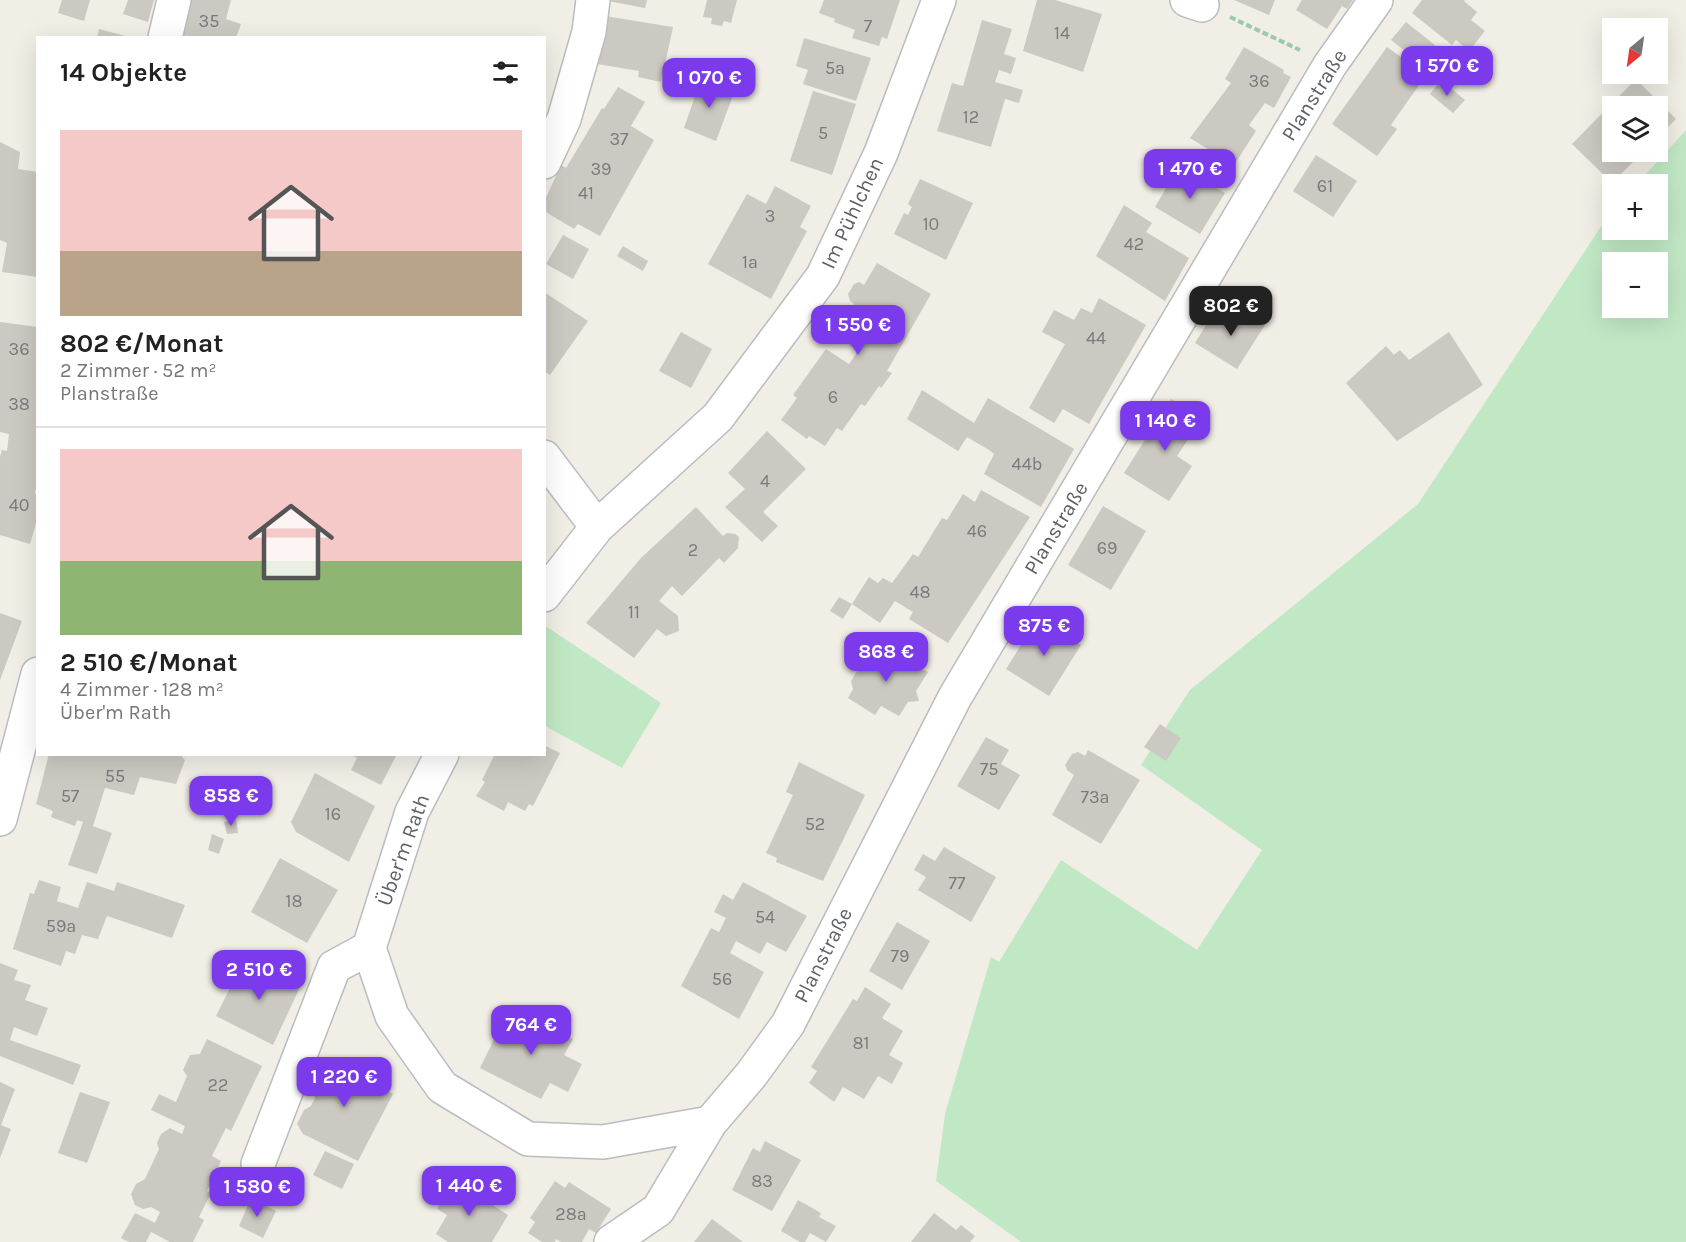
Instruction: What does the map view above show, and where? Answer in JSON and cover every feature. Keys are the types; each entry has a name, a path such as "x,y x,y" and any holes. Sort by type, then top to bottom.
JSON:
{"street":[{"path":"165,36 174,0"},
{"path":"546,158 564,118 589,32 593,0"},
{"name":"Im Pühlchen","path":"597,528 718,417 823,276 881,153 939,0"},
{"name":"Planstraße","path":"710,1123 751,1075 788,1024 955,697 1330,65 1376,0"},
{"path":"546,460 597,528 546,592"},
{"path":"0,819 36,682"},
{"name":"Über'm Rath","path":"369,948 412,812 441,756"},
{"path":"258,1164 334,967 369,948 392,1016 441,1087 528,1139 603,1142 710,1123"},
{"path":"611,1242 658,1210 710,1123"}],"path":[{"path":"1194,3 1252,27 1330,65"}],"green space":[{"path":"1686,130 1686,1242 1021,1242 936,1181 945,1114 991,957 999,962 1061,860 1197,950 1262,850 1141,765 1190,690 1418,504 1602,225 1602,240 1668,240 1668,174 1646,174 1657,162 1668,162 1668,150"},
{"path":"546,626 661,703 622,768 546,727"}],"building":[{"path":"62,0 90,0 84,21 58,13"},
{"path":"128,0 154,0 148,22 123,14"},
{"path":"191,0 231,0 226,19 241,24 237,36 182,36"},
{"path":"603,0 647,0 645,8"},
{"path":"707,0 737,0 731,23 724,21 722,26 711,24 712,18 703,17"},
{"path":"824,0 900,0 887,39 882,37 879,46 852,38 855,30 819,13"},
{"path":"1037,0 1055,0 1102,14 1083,72 1023,51"},
{"path":"1234,0 1275,0 1269,15"},
{"path":"1302,0 1353,0 1347,9 1342,6 1327,29 1296,10"},
{"path":"1422,0 1465,0 1477,12 1471,20 1485,31 1469,51 1456,40 1452,45 1412,13"},
{"path":"605,16 673,27 661,82 638,77 639,71 597,64"},
{"path":"982,20 1012,29 1004,54 1016,58 1011,74 999,70 995,82 1023,90 1019,103 1005,99 991,147 937,131 952,83 963,86"},
{"path":"1406,22 1446,54 1432,72 1391,40"},
{"path":"99,29 125,36 97,36"},
{"path":"804,38 871,58 856,101 803,84 808,70 796,66"},
{"path":"1244,47 1284,70 1283,73 1291,77 1274,108 1265,103 1249,125 1256,131 1234,165 1190,138 1231,83 1225,79"},
{"path":"1387,47 1426,75 1391,125 1397,129 1377,156 1332,124"},
{"path":"701,79 735,90 716,141 684,128"},
{"path":"1441,80 1465,100 1453,113 1430,94"},
{"path":"1631,84 1641,84 1653,96 1619,96"},
{"path":"618,87 645,102 631,126 654,140 600,236 578,224 574,229 546,212 546,198 561,165 566,168 602,108 604,109"},
{"path":"813,91 856,104 832,175 790,161"},
{"path":"1668,111 1676,119 1668,127"},
{"path":"1602,114 1602,162 1633,162 1621,174 1603,174 1572,144"},
{"path":"0,142 20,152 18,169 36,172 36,277 2,272 7,243 0,240"},
{"path":"1316,155 1357,181 1333,217 1293,191"},
{"path":"1179,166 1225,193 1200,234 1155,207"},
{"path":"920,179 973,203 946,260 894,234 904,213 908,215 912,207 908,204"},
{"path":"775,186 811,206 800,227 807,231 771,299 708,264 747,194 766,204"},
{"path":"1124,205 1152,223 1146,232 1189,258 1165,301 1096,256"},
{"path":"563,235 589,249 573,279 546,264"},
{"path":"623,246 648,261 643,271 617,256"},
{"path":"877,263 931,294 887,371 892,373 881,388 879,386 865,406 861,404 842,431 837,428 825,446 809,436 807,439 781,420 797,398 793,395 826,349 849,364 858,351 849,345 856,332 843,324 854,304 850,301 848,294 854,284 859,282 864,285"},
{"path":"546,293 588,321 550,375 546,372"},
{"path":"1099,298 1146,325 1089,424 1063,409 1054,423 1029,408 1065,344 1042,332 1054,310 1074,320 1081,308 1092,313"},
{"path":"1234,306 1265,325 1237,369 1195,343 1211,317 1222,324"},
{"path":"0,322 36,327 36,524 30,544 0,535 0,457 2,450 7,451 9,434 0,432"},
{"path":"681,332 712,349 691,388 659,371"},
{"path":"1449,332 1483,385 1397,441 1346,383 1386,346 1394,355 1400,350 1409,360"},
{"path":"922,390 974,423 988,398 1074,449 1041,507 984,474 994,454 989,450 967,437 958,451 907,419"},
{"path":"1171,399 1202,418 1177,456 1192,466 1169,501 1124,473"},
{"path":"767,431 806,469 763,512 778,526 762,542 725,507 745,489 728,473"},
{"path":"981,490 1030,517 948,643 909,619 913,612 895,601 880,623 852,604 869,577 878,583 883,578 892,583 913,554 918,557 942,518 947,520 963,494 975,502"},
{"path":"1103,506 1146,531 1111,590 1068,565"},
{"path":"696,507 723,536 727,533 739,537 738,548 724,563 719,558 682,596 672,586 659,601 678,616 679,631 666,636 657,629 634,658 586,623 641,558"},
{"path":"839,597 852,604 843,619 830,611"},
{"path":"0,613 22,621 0,680"},
{"path":"1038,618 1081,645 1049,696 1006,669"},
{"path":"881,647 928,672 916,691 919,701 908,702 899,716 881,706 875,715 848,698 853,689 851,681 868,653 878,651"},
{"path":"1160,724 1181,738 1166,761 1144,747"},
{"path":"986,737 1009,750 1001,764 1020,775 999,810 957,786"},
{"path":"546,746 560,753 533,806 529,804 525,811 508,802 504,811 476,796 485,782 482,780 494,756 546,756"},
{"path":"1088,750 1140,780 1101,844 1052,815 1074,775 1067,770 1065,765 1072,754 1078,752 1085,756"},
{"path":"48,756 182,756 185,760 176,784 140,777 134,795 105,788 93,826 112,833 97,874 68,865 83,822 77,820 75,826 51,817 53,811 36,804"},
{"path":"354,756 396,756 381,785 351,770 357,758"},
{"path":"799,762 865,795 823,881 776,862 777,858 766,853 793,795 786,792"},
{"path":"315,773 375,806 349,862 296,832 291,822"},
{"path":"236,820 238,833 227,834 224,822"},
{"path":"212,834 224,839 219,854 208,850"},
{"path":"944,847 996,877 971,922 918,890 926,877 914,870 923,854 935,861"},
{"path":"280,858 338,890 307,943 251,912"},
{"path":"39,880 61,887 57,901 78,908 87,882 114,891 117,882 185,905 172,938 107,916 98,939 82,935 75,954 66,951 61,966 13,949 30,893 34,894"},
{"path":"743,882 807,916 786,952 767,942 760,954 736,941 730,953 764,972 739,1019 681,986 711,928 719,932 726,918 714,912 723,894 733,900"},
{"path":"897,922 930,941 902,990 869,971"},
{"path":"246,956 301,985 273,1045 216,1016"},
{"path":"0,963 18,970 14,980 31,985 25,1000 48,1008 37,1036 14,1027 10,1040 81,1065 73,1085 0,1056"},
{"path":"865,987 891,1004 882,1018 903,1031 889,1055 903,1063 892,1084 878,1076 864,1099 843,1087 834,1102 809,1083 817,1071 811,1067 853,999 857,1001"},
{"path":"510,1007 573,1039 564,1055 582,1064 568,1092 550,1083 541,1099 480,1068"},
{"path":"207,1039 262,1066 231,1131 226,1128 212,1156 221,1161 207,1191 211,1193 199,1217 204,1220 193,1242 170,1242 151,1232 146,1242 129,1242 121,1238 135,1213 155,1223 160,1212 151,1207 143,1209 135,1205 131,1194 136,1184 145,1179 159,1149 157,1143 161,1134 170,1128 182,1134 185,1126 151,1110 159,1094 176,1102 187,1076 183,1070 190,1055 200,1054"},
{"path":"349,1058 365,1067 365,1078 393,1094 358,1161 303,1134 297,1124 304,1110 311,1106 315,1098 312,1086 323,1064 334,1061 339,1065"},
{"path":"0,1082 15,1089 1,1125 11,1129 0,1158"},
{"path":"80,1092 110,1102 87,1163 58,1153"},
{"path":"765,1141 801,1160 772,1211 732,1190 753,1148 760,1152"},
{"path":"325,1151 354,1164 342,1189 313,1175"},
{"path":"555,1181 565,1188 569,1182 611,1209 596,1233 589,1229 582,1242 561,1242 556,1239 555,1242 542,1242 528,1233 535,1222 530,1218"},
{"path":"451,1184 462,1190 465,1187 508,1215 492,1242 448,1242 436,1234 447,1215 437,1209"},
{"path":"251,1198 276,1211 263,1238 239,1226"},
{"path":"798,1200 821,1213 819,1217 836,1226 826,1242 810,1233 805,1242 800,1242 781,1231"},
{"path":"934,1213 956,1230 961,1225 975,1236 970,1242 911,1242"},
{"path":"712,1219 743,1242 694,1242"}]}
